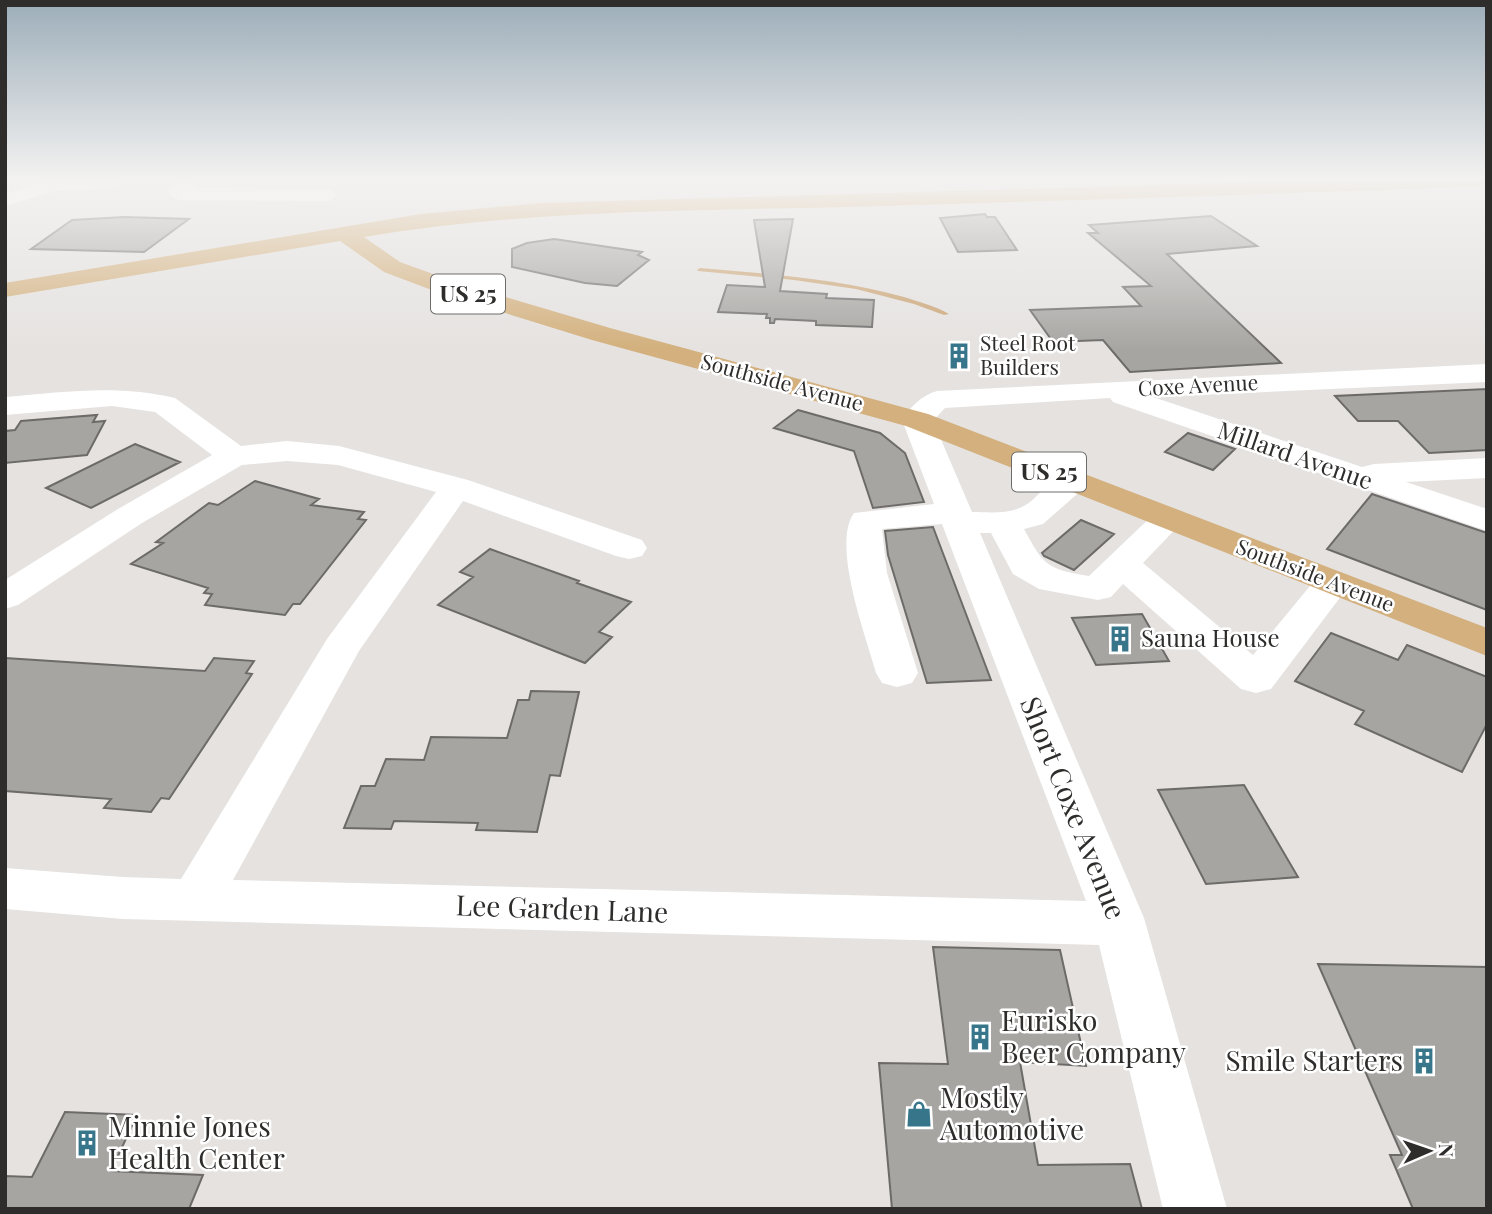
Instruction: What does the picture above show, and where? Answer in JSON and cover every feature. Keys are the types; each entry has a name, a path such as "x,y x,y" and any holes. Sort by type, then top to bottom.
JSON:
{"main road":[{"path":"5,290 329,237"},
{"name":"Southside Avenue","path":"349,237 392,267 446,287 601,334 917,419 1487,643"}],"street":[{"name":"Coxe Avenue","path":"917,419 937,400 1487,373"},
{"name":"Millard Avenue","path":"1104,390 1487,521"},
{"path":"5,406 112,397 164,404 234,456"},
{"name":"Short Coxe Avenue","path":"917,419 972,520 1120,924 1195,1209"},
{"path":"5,597 130,516 234,456 287,451 339,456 456,487 629,548"},
{"path":"1352,475 1487,468"},
{"path":"897,673 866,552 863,528 866,520 1031,517 1072,481"},
{"path":"196,899 341,648 456,487"},
{"path":"972,520 1026,566 1052,581 1098,589 1169,519"},
{"path":"1122,564 1256,679 1332,583"},
{"name":"Lee Garden Lane","path":"5,888 67,895 1120,924"}],"building":[{"path":"48,237 165,237 144,252 31,249"},
{"path":"757,237 790,237 780,291 827,294 826,298 874,300 872,327 816,325 816,321 775,319 774,323 770,323 770,318 766,318 767,314 718,312 727,285 765,287"},
{"path":"950,237 1008,237 1017,250 958,252"},
{"path":"1092,237 1243,237 1257,246 1167,254 1281,363 1130,372 1103,340 1053,342 1030,310 1141,306 1123,287 1151,286"},
{"path":"554,239 642,252 638,255 649,260 617,286 585,283 512,267 512,249 527,243"},
{"path":"1487,389 1487,450 1429,453 1398,421 1358,421 1335,396"},
{"path":"798,410 880,433 905,453 924,502 873,508 854,451 774,428"},
{"path":"97,415 93,422 105,421 87,455 5,463 5,431 15,430 21,421"},
{"path":"1188,433 1235,449 1213,470 1165,452"},
{"path":"135,444 180,462 91,508 46,488"},
{"path":"255,481 319,499 311,505 364,512 358,519 366,520 300,604 293,604 285,615 205,605 212,594 204,593 208,588 131,564 163,543 156,542 209,503 218,505"},
{"path":"1372,494 1487,533 1487,610 1327,549"},
{"path":"1081,520 1114,534 1074,570 1044,556 1042,553"},
{"path":"933,527 991,680 927,683 888,555 885,531"},
{"path":"490,549 631,602 599,632 612,637 585,663 438,605 473,577 460,572"},
{"name":"Sauna House","path":"1142,614 1169,661 1096,665 1072,618"},
{"path":"1331,633 1398,660 1407,645 1487,677 1487,724 1462,772 1355,724 1364,711 1295,681"},
{"path":"5,658 205,671 214,658 254,661 246,673 252,674 169,799 161,798 151,812 104,808 111,799 5,791"},
{"path":"531,691 579,692 560,776 550,775 537,832 476,830 478,823 394,821 391,829 344,828 361,786 375,786 386,759 424,760 431,737 507,738 518,700 529,700"},
{"path":"1244,785 1298,877 1206,884 1158,790"},
{"path":"933,947 1060,950 1086,1066 1020,1062 1038,1165 1130,1164 1142,1209 892,1209 879,1063 948,1064"},
{"name":"Smile Starters","path":"1318,964 1487,967 1487,1209 1413,1209 1390,1155 1402,1155"},
{"name":"Minnie Jones Health Center","path":"65,1112 137,1115 111,1171 203,1175 189,1209 5,1209 5,1176 32,1177"}],"waterway":[{"path":"700,270 794,278 856,287 946,314"}],"place":[{"name":"Steel Root Builders","path":"959,356"},
{"name":"Sauna House","path":"1120,639"},
{"name":"Eurisko Beer Company","path":"980,1037"},
{"name":"Smile Starters","path":"1424,1061"},
{"name":"Mostly Automotive","path":"919,1114"},
{"name":"Minnie Jones Health Center","path":"87,1143"}]}
